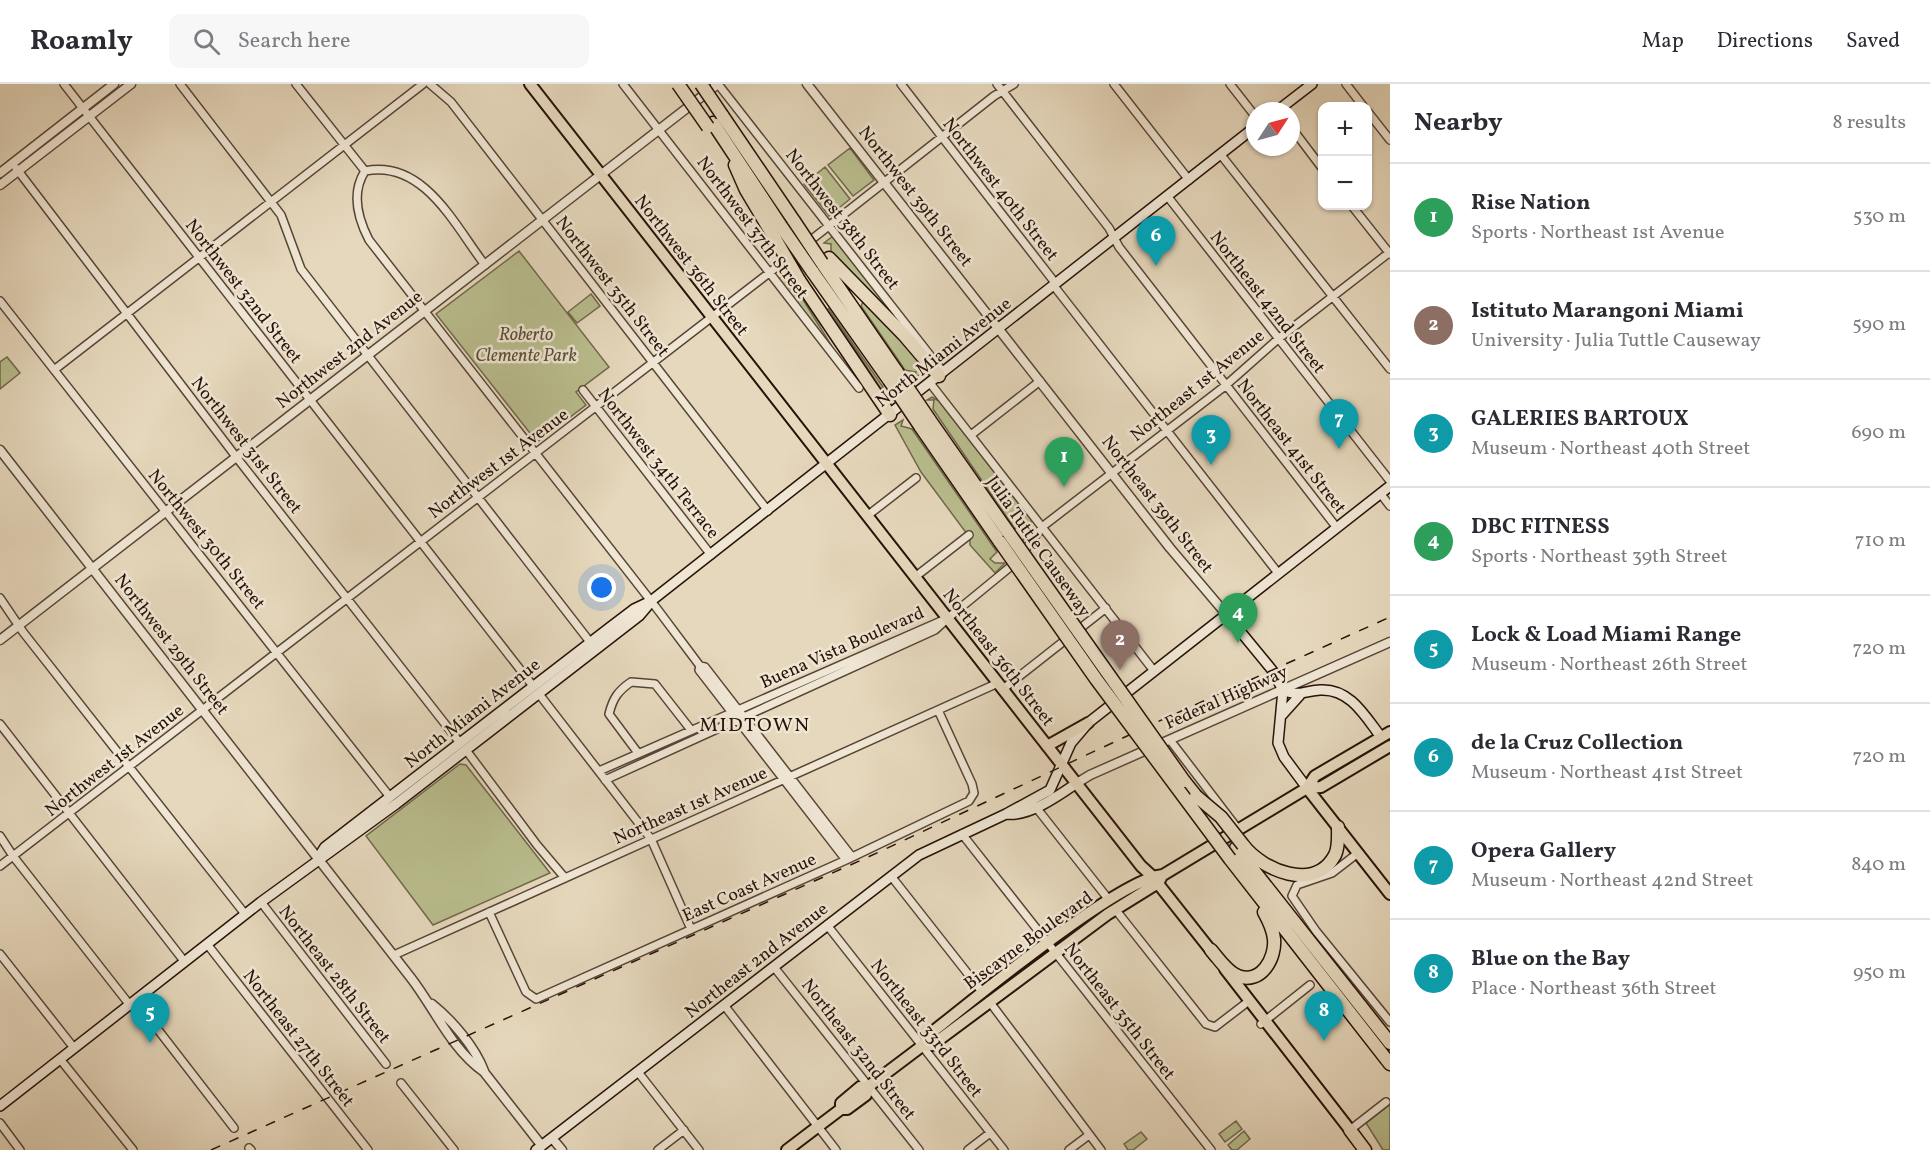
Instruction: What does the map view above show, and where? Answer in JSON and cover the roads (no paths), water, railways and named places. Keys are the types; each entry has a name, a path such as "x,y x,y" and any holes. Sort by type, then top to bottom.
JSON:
{"highway":[{"path":"678,84 714,121 735,165 778,233"},
{"path":"686,84 714,121 778,233 799,280 890,415"},
{"name":"Julia Tuttle Causeway","path":"700,84 714,121 795,220 893,376 1004,537 1096,679 1390,1043"},
{"name":"Julia Tuttle Causeway","path":"778,233 821,264"},
{"path":"821,264 904,335 937,377"},
{"name":"Julia Tuttle Causeway","path":"1004,537 1236,851 1242,875 1390,1064"},
{"path":"1236,851 1252,855 1275,871 1303,874 1321,868 1333,858 1337,849 1338,827"},
{"path":"1210,950 1230,970 1244,978 1260,974 1270,961 1274,948 1273,931 1242,875"},
{"path":"1350,1130 1365,1150"}],"main road":[{"name":"Northwest 36th Street","path":"530,84 828,465"},
{"path":"1289,102 1312,84"},
{"name":"North Miami Avenue","path":"1,1102 60,1059 318,858 330,853 414,791 431,771 522,695 536,690 590,642 634,609 651,601 828,465 1246,134"},
{"name":"Northeast 36th Street","path":"828,465 1350,1130"},
{"name":"Northeast 2nd Avenue","path":"539,1148 925,851 1006,814 1050,790 1071,744 1088,723 1390,486"},
{"name":"North Miami Avenue","path":"318,858 325,847 390,797 639,616 651,601"},
{"name":"Northeast 39th Street","path":"1226,614 1272,670 1283,690"},
{"path":"536,690 599,642 609,628"},
{"path":"1279,720 1291,701 1300,695 1323,689 1346,696 1386,734"},
{"path":"1300,695 1283,690 1277,733 1280,749 1307,788 1390,894"},
{"path":"1047,746 1088,723"},
{"name":"Biscayne Boulevard","path":"787,1150 841,1109 847,1110 866,1095 869,1086 922,1046 927,1036 986,997 1112,905 1152,878 1307,788 1315,776 1386,734"},
{"name":"Biscayne Boulevard","path":"1307,788 1321,787 1390,746"},
{"name":"Northeast 2nd Avenue","path":"1006,814 1013,815 1035,806 1077,783"},
{"name":"Northeast 36th Street","path":"1152,878 1245,1004 1263,1022"}],"street":[{"name":"Northwest 32nd Street","path":"64,84 536,690"},
{"path":"0,173 114,84"},
{"path":"0,185 131,84"},
{"path":"180,84 281,215 301,269 590,642"},
{"path":"296,84 364,171"},
{"name":"Northwest 35th Street","path":"430,84 451,102 768,511"},
{"name":"Northwest 37th Street","path":"623,84 859,388"},
{"name":"Northwest 2nd Avenue","path":"0,640 718,84"},
{"name":"Northwest 38th Street","path":"718,84 830,226 937,377 971,435 1154,671"},
{"name":"Northwest 39th Street","path":"807,84 999,329"},
{"name":"Northwest 40th Street","path":"901,84 1278,573"},
{"name":"Northeast 41st Street","path":"997,84 1109,228 1225,386 1337,528"},
{"name":"Northwest 1st Avenue","path":"0,866 830,226 994,96 1014,84"},
{"path":"1114,84 1189,180"},
{"path":"1230,84 1246,104"},
{"path":"1346,84 1360,102"},
{"path":"54,370 418,86"},
{"path":"1372,117 1390,140"},
{"path":"1300,139 1318,162"},
{"path":"1221,155 1390,369"},
{"name":"Northwest 31st Street","path":"13,163 237,458 565,878"},
{"path":"485,265 432,195 416,180 400,172 378,168 364,171 357,184 357,208 369,240 651,601 700,666 699,670 735,711 849,858"},
{"name":"Northeast 42nd Street","path":"1168,197 1390,481"},
{"path":"1355,210 1390,253"},
{"name":"Northeast 1st Avenue","path":"948,618 1009,570 1042,527 1225,386 1278,339 1390,253"},
{"name":"Northwest 30th Street","path":"0,301 390,797"},
{"name":"Northeast 39th Street","path":"999,329 1226,614"},
{"path":"971,435 1040,381"},
{"name":"Northwest 34th Terrace","path":"583,390 711,555"},
{"name":"Northwest 29th Street","path":"0,450 429,1001 442,1011 461,1035 480,1062 484,1072 539,1148"},
{"path":"867,516 916,478"},
{"path":"1380,494 1390,506"},
{"path":"915,577 969,535"},
{"path":"0,598 245,914"},
{"name":"Northeast 1st Avenue","path":"394,956 938,710 1000,686 1106,608"},
{"name":"Buena Vista Boulevard","path":"599,771 948,618"},
{"name":"Buena Vista Boulevard","path":"606,780 935,630 948,618"},
{"name":"Federal Highway","path":"1077,783 1390,642"},
{"path":"638,753 609,714 612,701 618,691 631,682 655,684 691,730"},
{"path":"536,690 651,839 691,930"},
{"name":"East Coast Avenue","path":"489,912 526,992 536,999 691,930 849,858 972,797 972,784 938,710"},
{"path":"0,724 184,961"},
{"path":"1170,740 1239,829"},
{"path":"1035,806 1201,1020 1211,1027 1217,1025 1245,1004"},
{"name":"Northeast 35th Street","path":"962,834 1210,1150"},
{"path":"0,836 13,856 234,1128"},
{"path":"1358,853 1328,875 1297,885 1292,893 1294,902 1389,1022"},
{"path":"891,876 1101,1150"},
{"name":"Northeast 28th Street","path":"261,902 386,1064"},
{"name":"Northeast 33rd Street","path":"827,925 1004,1150"},
{"name":"Northeast 27th Street","path":"207,944 368,1150"},
{"path":"0,954 74,1048"},
{"name":"Northeast 32nd Street","path":"774,967 919,1150"},
{"path":"1263,1022 1310,985"},
{"path":"724,1005 836,1150"},
{"path":"60,1059 134,1150"},
{"path":"638,1072 699,1150"},
{"path":"401,1083 454,1150"},
{"path":"1350,1130 1386,1102"},
{"path":"0,1123 20,1150"},
{"path":"658,1150 684,1130"},
{"path":"968,1150 990,1133"},
{"path":"1068,1150 1089,1135"},
{"path":"552,1138 562,1150"}],"railway":[{"path":"211,1150 866,858 1157,722 1390,617"}],"place":[{"name":"de la Cruz Collection","path":"1156,266"},
{"name":"Opera Gallery","path":"1339,449"},
{"name":"GALERIES BARTOUX","path":"1211,465"},
{"name":"Rise Nation","path":"1064,487"},
{"name":"DBC FITNESS","path":"1238,643"},
{"name":"Istituto Marangoni Miami","path":"1120,670"},
{"name":"Blue on the Bay","path":"1324,1041"},
{"name":"Lock & Load Miami Range","path":"150,1043"}],"district":[{"name":"MIDTOWN","path":"755,724"}],"park label":[{"name":"Roberto Clemente Park","path":"526,344"}]}
